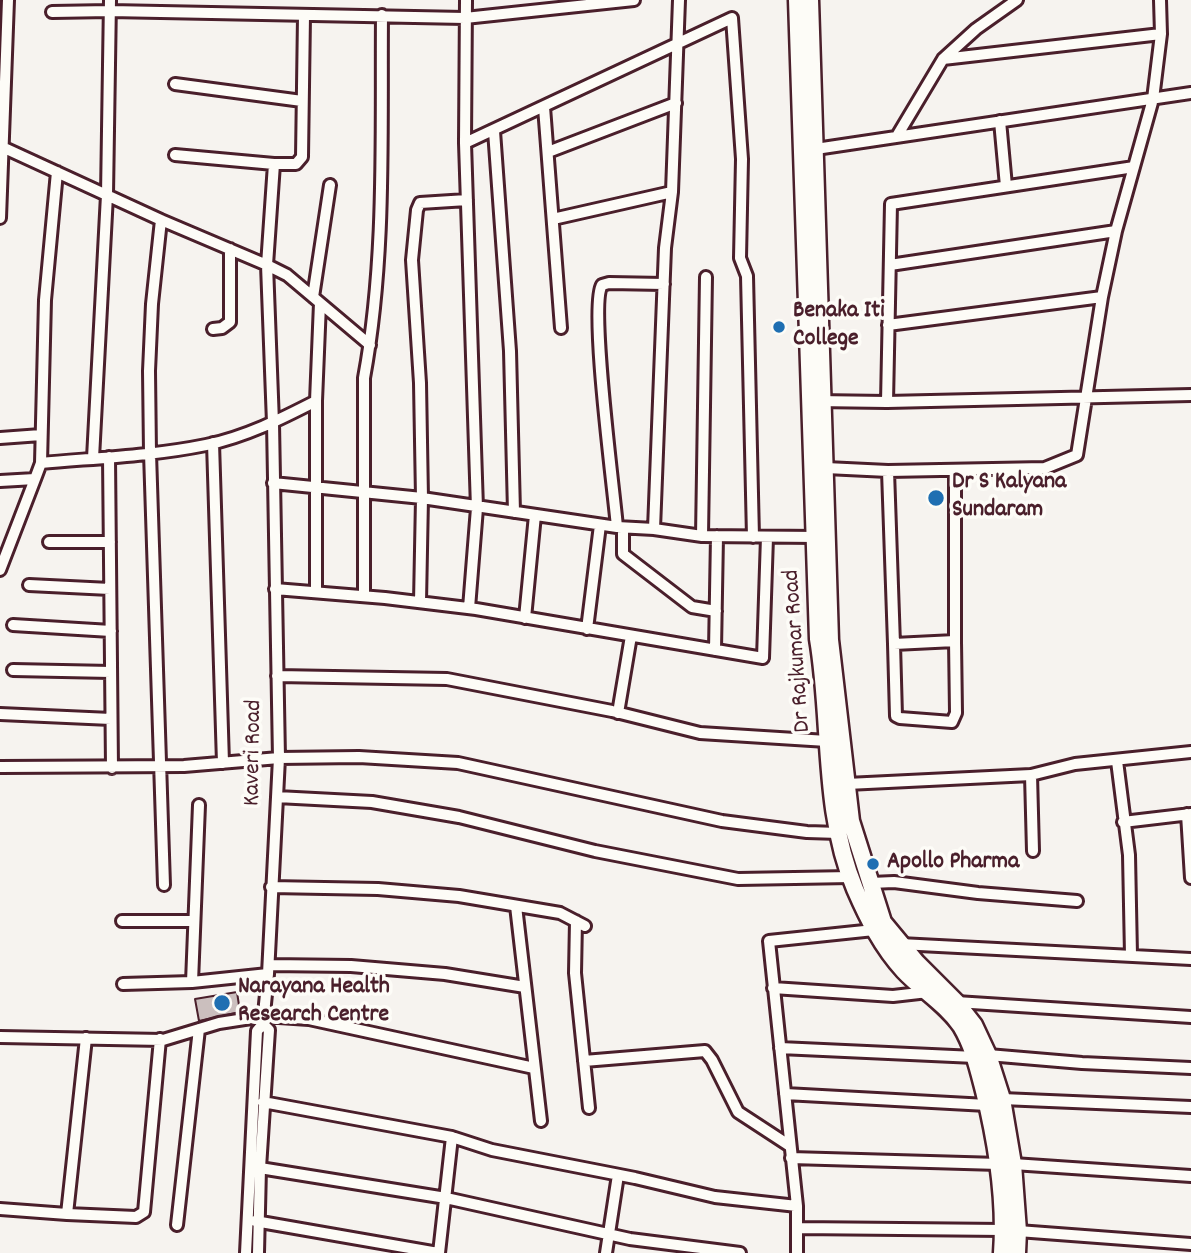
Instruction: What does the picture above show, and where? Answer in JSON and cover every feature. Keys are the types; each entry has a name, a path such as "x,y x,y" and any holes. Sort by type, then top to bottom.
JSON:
{"main road":[{"name":"Dr Rajkumar Road","path":"797,0 810,150"},
{"name":"Dr Rajkumar Road","path":"810,0 810,150 822,537 830,640 851,821 883,922 974,1025 995,1102 1006,1164 1011,1231 1017,1253"},
{"name":"Dr Rajkumar Road","path":"818,401 826,468 818,639 839,833 851,877 874,930 905,971 929,992 960,1026 982,1056"},
{"name":"Dr Rajkumar Road","path":"1002,1253 1011,1231"}],"street":[{"path":"0,218 8,0"},
{"path":"466,0 465,143 477,508 469,608"},
{"path":"52,12 110,6 304,16 465,18 634,0"},
{"path":"654,529 679,0"},
{"path":"897,136 943,59 976,29 1020,0"},
{"path":"826,468 888,471 1045,468 1077,455 1102,297 1116,231 1153,99 1161,34 1160,0"},
{"path":"93,458 107,195 110,6"},
{"path":"365,596 365,378 379,231 382,15"},
{"path":"175,155 296,164 302,157 304,16"},
{"path":"465,143 732,18 742,159 740,258 747,276 753,537"},
{"path":"943,59 1161,34"},
{"path":"175,84 302,101"},
{"path":"810,150 1191,93"},
{"path":"548,152 676,103"},
{"path":"544,107 561,328"},
{"path":"1000,121 1006,186"},
{"path":"494,131 510,351 514,512"},
{"path":"2,147 287,275 370,345"},
{"name":"Kaveri Road","path":"246,1253 257,1031 264,1020 269,970 279,758 273,423 267,265 274,163"},
{"path":"887,402 891,204 1134,167"},
{"path":"0,570 5,542 41,463 45,300 57,172"},
{"path":"316,593 316,300 330,185"},
{"path":"553,219 672,192"},
{"path":"420,602 422,499 412,260 417,210 420,203 427,201 467,200"},
{"path":"161,220 152,317 149,453 164,885"},
{"path":"890,265 1116,231"},
{"path":"213,329 222,328 230,321 230,249"},
{"path":"702,536 706,277"},
{"path":"664,284 610,284 602,285 599,291 598,331 623,554 692,607 716,611"},
{"path":"888,325 1102,297"},
{"path":"818,401 887,402 1191,395"},
{"path":"41,463 149,453 213,443 273,423 316,401"},
{"path":"0,438 41,435"},
{"path":"213,443 223,763"},
{"path":"109,457 112,768"},
{"path":"888,471 896,716 952,722 956,713 956,470"},
{"path":"0,481 35,479"},
{"path":"274,483 422,499 600,525 702,536 822,537"},
{"path":"525,618 536,515"},
{"path":"587,629 600,525"},
{"path":"715,650 717,536"},
{"path":"275,589 469,608 763,658 767,537"},
{"path":"48,542 110,542"},
{"path":"29,585 110,589"},
{"path":"13,625 111,631"},
{"path":"618,713 631,636"},
{"path":"894,644 955,641"},
{"path":"13,670 111,673"},
{"path":"277,676 447,679 618,713 700,733 827,741"},
{"path":"0,714 111,719"},
{"path":"847,784 1031,775 1075,764 1191,752"},
{"path":"0,767 160,767 279,758 359,757 458,763 722,821 807,832 839,833"},
{"path":"1117,761 1129,855 1130,955"},
{"path":"1031,775 1033,851"},
{"path":"277,797 372,802 460,817 595,851 738,879 851,877"},
{"path":"192,982 199,805"},
{"path":"1123,822 1189,814 1191,878"},
{"path":"871,883 894,882 978,893 1077,901"},
{"path":"271,887 378,889 459,896 561,913 580,923 575,973 589,1108"},
{"path":"516,906 541,1121"},
{"path":"122,921 194,921"},
{"path":"797,1253 797,1206 769,941 874,930"},
{"path":"900,944 1191,959"},
{"path":"123,984 192,982 269,970 364,967 445,974 525,987"},
{"path":"774,988 893,996 929,992"},
{"path":"956,1002 1191,1017"},
{"path":"0,1047 0,1037 159,1040 219,1023 309,1019 534,1068"},
{"name":"Kaveri Road","path":"258,1253 263,1102 269,1030 264,1020"},
{"path":"177,1225 199,1029"},
{"path":"67,1214 86,1038"},
{"path":"0,1209 136,1217 144,1212 159,1040"},
{"path":"780,1048 1191,1068"},
{"path":"584,1061 705,1051 712,1059 738,1112 791,1152 1191,1176"},
{"path":"785,1094 1191,1107"},
{"path":"263,1102 452,1137 492,1150 715,1197 797,1206"},
{"path":"248,1221 261,1221 438,1253 452,1137"},
{"path":"260,1168 446,1198 608,1235 740,1253"},
{"path":"606,1253 618,1175"},
{"path":"797,1228 1011,1231 1191,1244"}],"building":[{"path":"237,992 240,1012 199,1021 195,999"}],"place":[{"name":"Benaka Iti College","path":"779,327"},
{"name":"Dr S Kalyana Sundaram","path":"936,498"},
{"name":"Apollo Pharma","path":"873,864"},
{"name":"Narayana Health Research Centre","path":"222,1003"}]}
